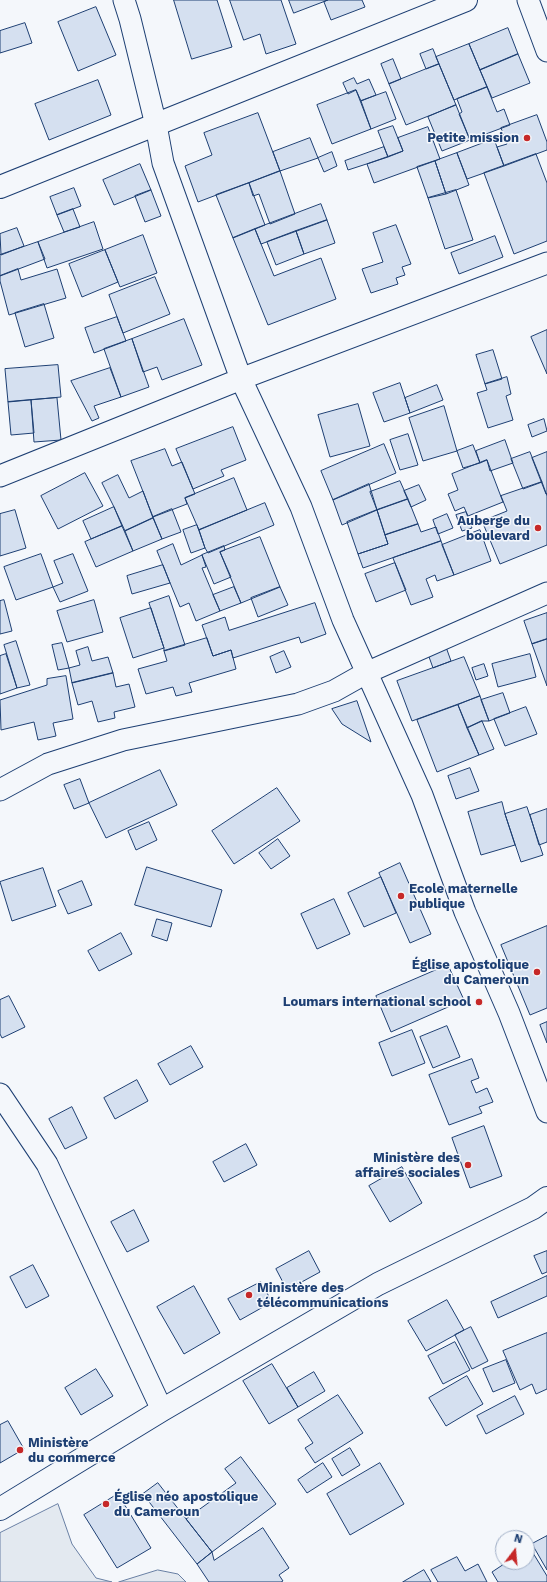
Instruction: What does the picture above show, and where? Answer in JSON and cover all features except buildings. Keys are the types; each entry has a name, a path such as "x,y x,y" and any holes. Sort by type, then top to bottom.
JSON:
{"main road":[{"path":"0,188 466,0"},
{"path":"0,1509 162,1410 378,1284 542,1204"}],"street":[{"path":"124,0 156,125 163,163 241,379 301,507 343,620 422,795 465,912 509,1013 547,1112"},
{"path":"528,0 547,51"},
{"path":"0,476 241,379 547,263"},
{"path":"0,790 48,764 123,740 298,704 334,692 366,673 547,593"},
{"path":"0,1094 47,1164 162,1410"}],"shaded area":[{"path":"58,1504 72,1544 96,1578 112,1582 0,1582 0,1533"},
{"path":"158,1570 178,1574 186,1582 119,1582"}],"place":[{"name":"Petite mission","path":"527,138"},
{"name":"Auberge du boulevard","path":"538,528"},
{"name":"Ecole maternelle publique","path":"401,896"},
{"name":"Église apostolique du Cameroun","path":"537,972"},
{"name":"Loumars international school","path":"479,1002"},
{"name":"Ministère des affaires sociales","path":"468,1165"},
{"name":"Ministère des télécommunications","path":"249,1295"},
{"name":"Ministère du commerce","path":"20,1450"},
{"name":"Église néo apostolique du Cameroun","path":"106,1504"}]}
